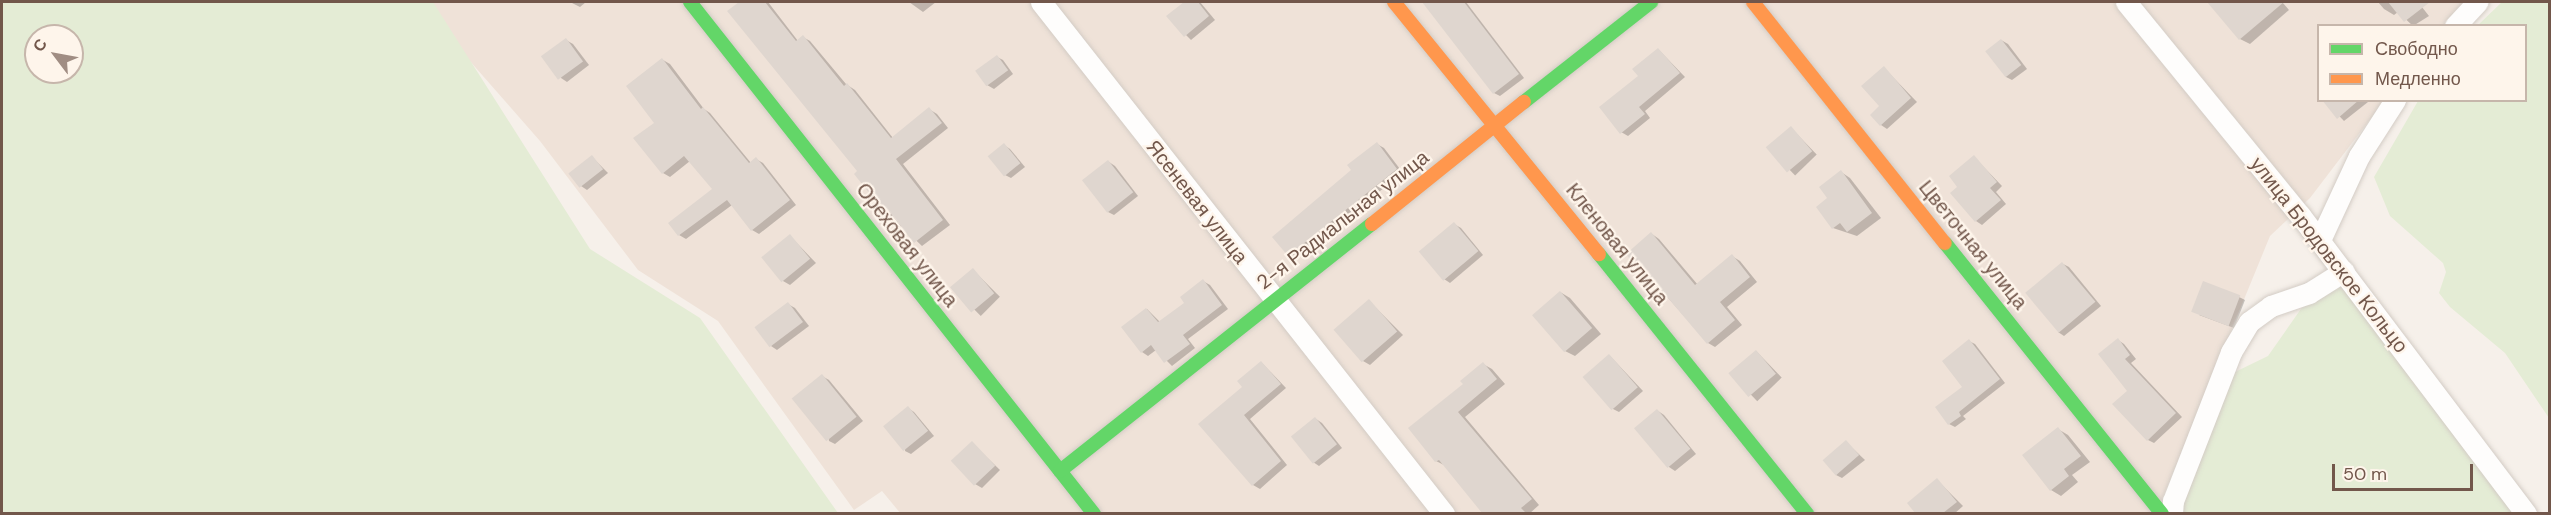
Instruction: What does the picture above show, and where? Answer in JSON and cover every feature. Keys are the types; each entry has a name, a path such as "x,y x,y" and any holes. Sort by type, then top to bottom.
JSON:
{"street":[{"name":"Ореховая улица","path":"690,2 1094,513"},
{"name":"Ясеневая улица","path":"1041,2 1273,300 1444,513"},
{"name":"Кленовая улица","path":"1394,2 1496,125 1807,513"},
{"name":"2-я Радиальная улица","path":"1060,471 1651,2"},
{"name":"Цветочная улица","path":"1753,2 2162,513"},
{"name":"улица Бродовское Кольцо","path":"2126,2 2320,240 2526,513"},
{"path":"2457,24 2477,2"},
{"path":"2320,240 2359,156 2394,102"},
{"path":"2172,513 2173,501 2231,352 2249,322 2271,306 2309,293 2343,271"}],"shaded area":[{"path":"418,2 2466,2 2446,24 2317,24 2317,102 2383,102 2310,198 2270,236 2156,514 901,514 882,491 854,510 718,321 638,270 540,141"}],"green space":[{"path":"2,2 433,2 590,249 700,318 838,513 2,513"},
{"path":"2502,2 2549,2 2549,418 2505,353 2450,307 2439,293 2446,272 2443,263 2390,216 2374,177 2417,102 2527,102 2527,24 2479,24"},
{"path":"2339,281 2516,513 2179,514 2177,510 2235,372 2268,356 2303,306"}],"building":[{"path":"739,2 765,2 796,41 803,35 844,86 847,83 891,138 929,107 942,123 896,159 943,220 914,243 889,211 886,214 854,174 857,171 727,11"},
{"path":"1184,2 1198,2 1209,16 1184,37 1166,16"},
{"path":"1422,2 1464,2 1519,74 1493,94"},
{"path":"2207,2 2284,2 2239,40"},
{"path":"2388,2 2430,2 2404,22"},
{"path":"566,38 583,61 558,80 541,56"},
{"path":"2001,39 2021,65 2006,77 1985,51"},
{"path":"1658,48 1680,73 1639,107 1645,114 1620,134 1599,107 1638,76 1632,69"},
{"path":"997,55 1008,70 986,86 975,71"},
{"path":"662,58 701,109 703,107 749,163 756,157 790,200 751,231 727,200 678,236 668,223 712,189 684,156 662,174 633,138 654,123 626,86"},
{"path":"1884,66 1911,98 1880,126 1870,115 1879,106 1861,86"},
{"path":"2324,102 2357,102 2337,119"},
{"path":"1791,126 1812,151 1787,172 1766,147"},
{"path":"1377,142 1397,169 1288,256 1272,237 1351,170 1347,165"},
{"path":"1004,143 1020,163 1004,176 988,156"},
{"path":"592,155 603,169 579,188 568,173"},
{"path":"1974,155 1997,182 1990,188 2001,200 1975,222 1950,193 1957,187 1949,176"},
{"path":"1108,160 1133,192 1107,213 1082,180"},
{"path":"1841,170 1872,213 1847,232 1840,223 1832,229 1816,207 1827,198 1819,187"},
{"path":"1454,222 1478,251 1443,281 1419,252"},
{"path":"1651,232 1695,285 1732,254 1750,277 1720,302 1735,320 1707,344 1657,285 1654,288 1626,254"},
{"path":"790,234 810,259 781,282 761,257"},
{"path":"2062,262 2095,302 2059,333 2025,293"},
{"path":"973,268 994,293 971,313 950,287"},
{"path":"1203,279 1222,305 1183,335 1190,344 1164,363 1151,345 1141,353 1121,327 1146,308 1158,322 1184,303 1180,297"},
{"path":"2203,281 2240,295 2229,326 2191,312"},
{"path":"1560,291 1592,328 1564,352 1532,315"},
{"path":"1369,299 1397,331 1362,362 1334,330"},
{"path":"788,302 803,322 770,347 754,327"},
{"path":"2118,338 2130,355 2125,359 2176,413 2147,441 2112,404 2127,391 2098,354"},
{"path":"1969,339 2000,379 1959,412 1961,416 1948,425 1935,407 1962,387 1942,361"},
{"path":"1756,350 1776,374 1748,397 1728,373"},
{"path":"1609,354 1638,387 1611,410 1583,377"},
{"path":"1261,361 1281,384 1244,415 1281,461 1252,486 1198,424 1242,387 1237,381"},
{"path":"1483,362 1497,379 1458,412 1532,499 1521,508 1526,513 1482,513 1439,460 1435,462 1408,428 1463,384 1460,381"},
{"path":"822,374 857,417 826,441 792,399"},
{"path":"908,406 928,431 903,451 883,426"},
{"path":"1657,409 1690,449 1667,468 1634,428"},
{"path":"1315,417 1337,444 1313,464 1291,437"},
{"path":"2058,427 2081,456 2064,469 2069,476 2050,491 2022,455"},
{"path":"1846,440 1859,455 1836,475 1823,460"},
{"path":"972,441 995,466 974,486 951,461"},
{"path":"1937,478 1957,502 1943,513 1915,513 1907,503"}],"traffic: fast":[{"path":"690,2 1094,514"},
{"path":"1524,102 1651,2"},
{"path":"1060,471 1372,224"},
{"path":"1945,243 2162,514"},
{"path":"1599,254 1807,514"}],"traffic: slow":[{"path":"1394,2 1599,254"},
{"path":"1753,2 1945,243"},
{"path":"1372,224 1524,102"}]}
